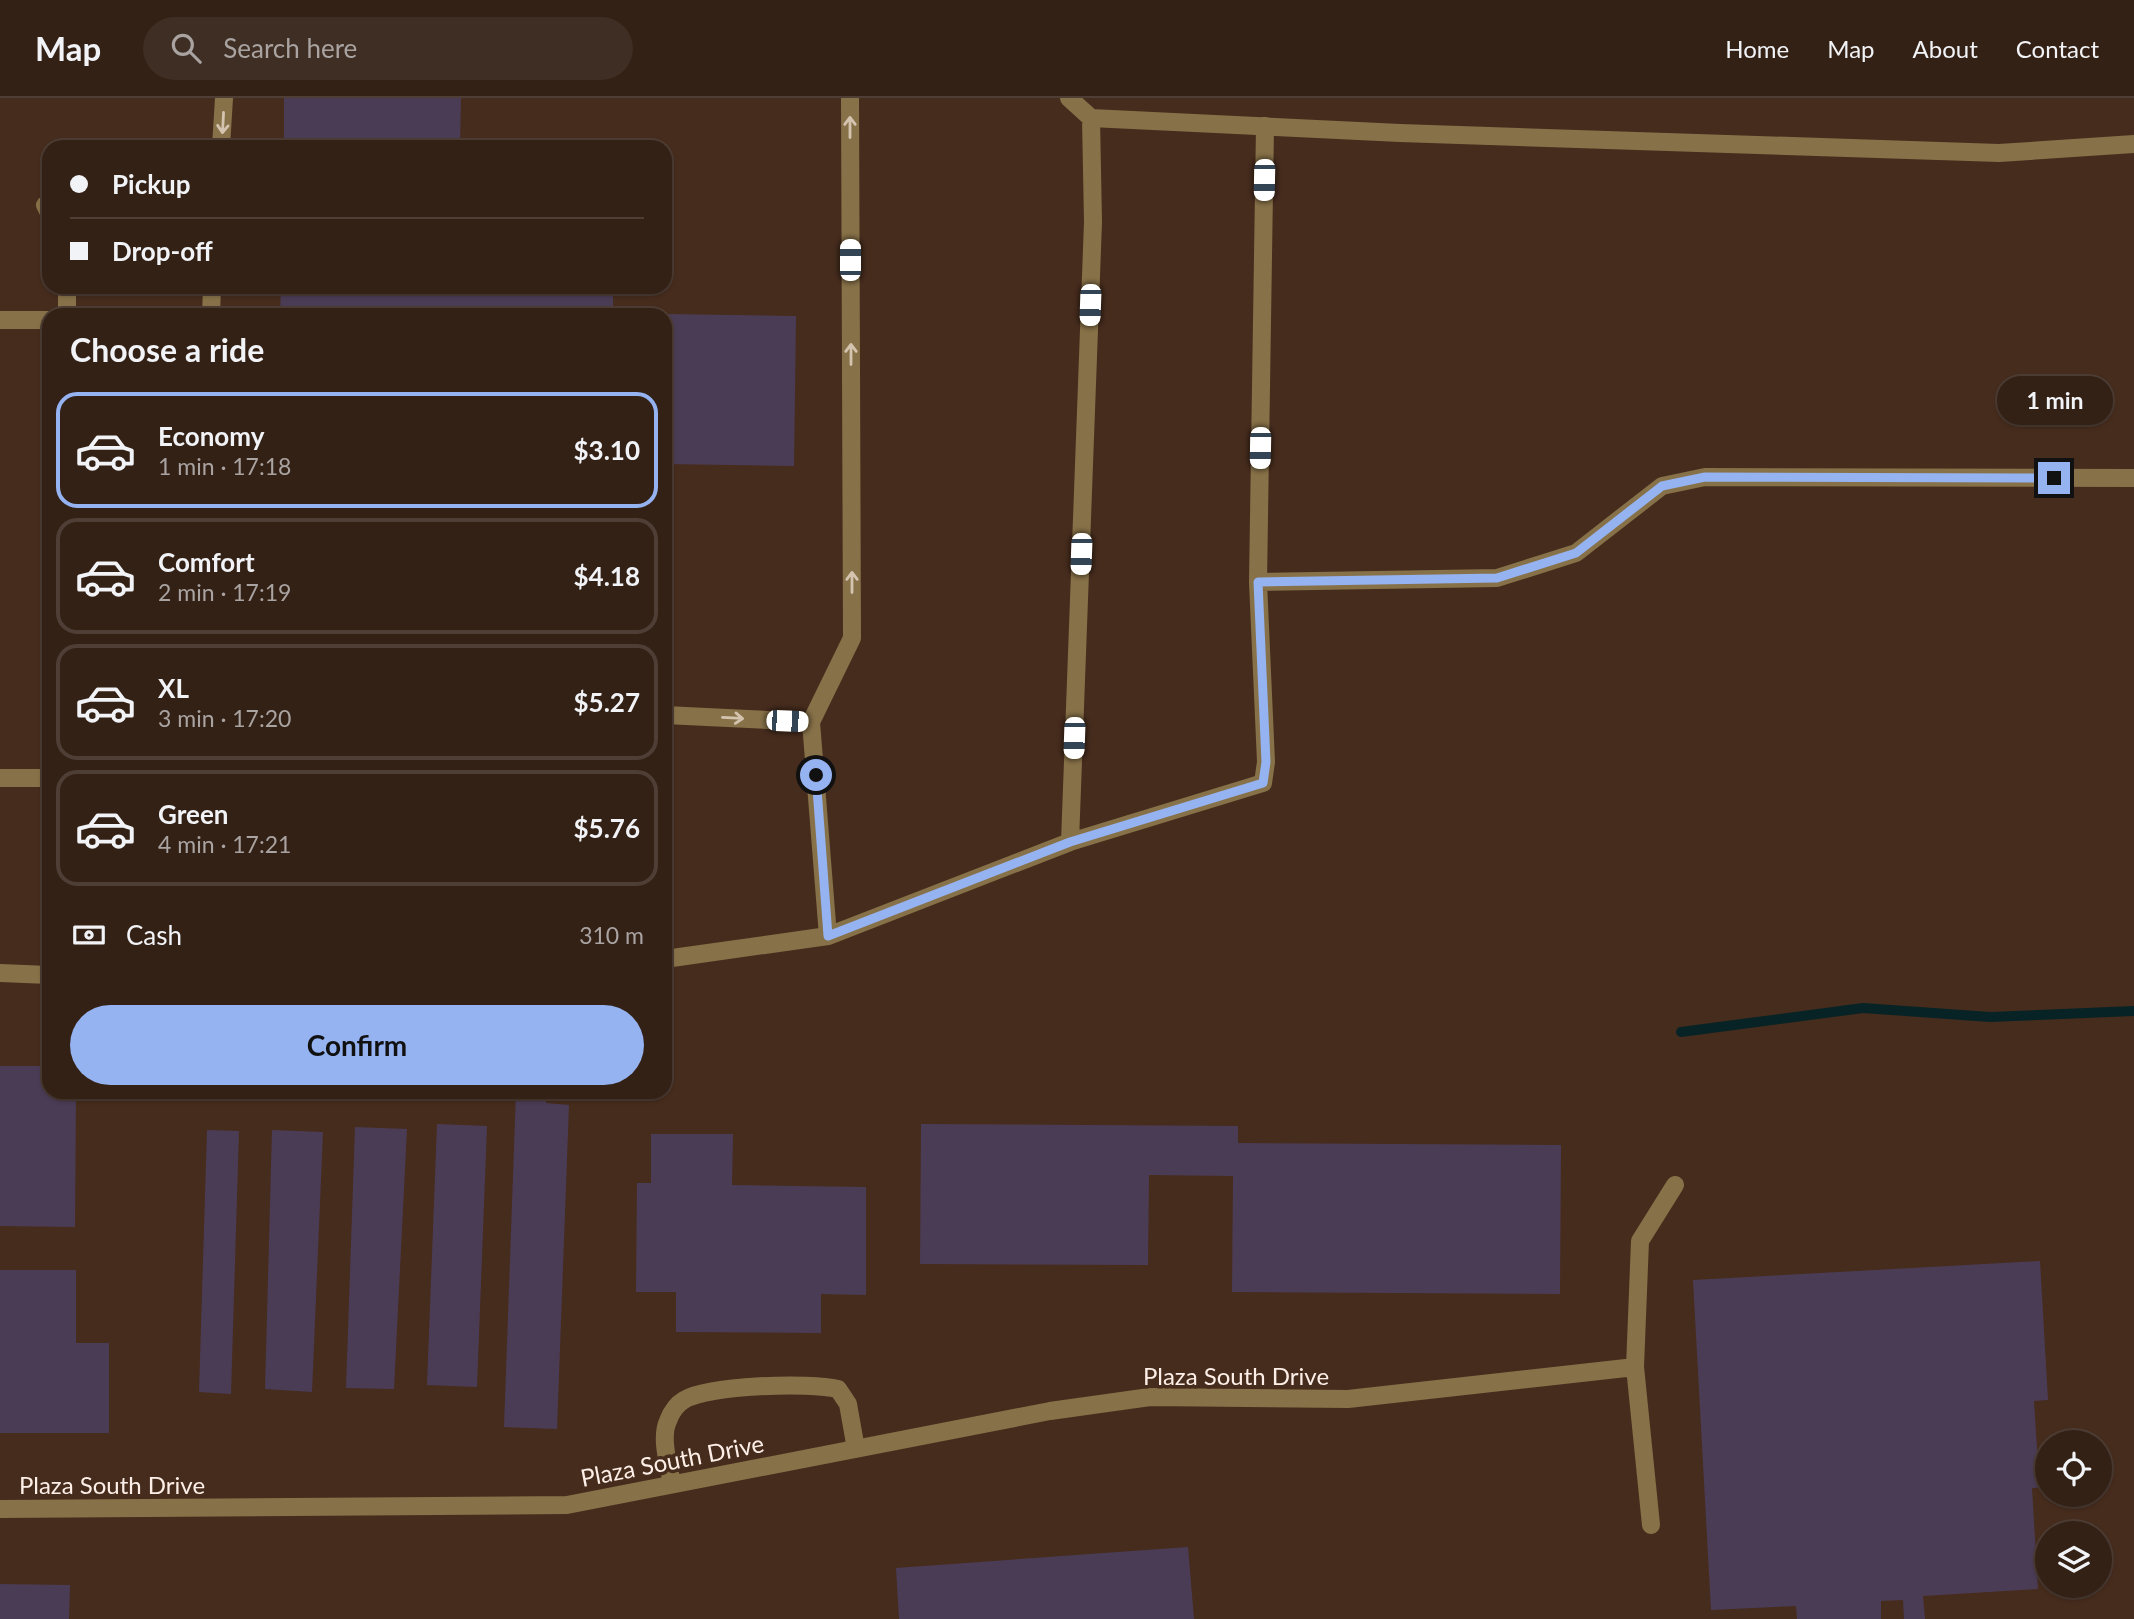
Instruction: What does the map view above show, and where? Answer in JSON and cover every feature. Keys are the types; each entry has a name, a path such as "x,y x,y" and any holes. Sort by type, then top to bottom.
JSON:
{"street":[{"path":"221,140 224,98"},
{"path":"828,936 811,722 852,638 850,98"},
{"path":"1069,98 1091,118 1414,134 1998,153 2134,144"},
{"path":"1070,842 1093,222 1091,118"},
{"path":"672,958 828,936 1070,842 1263,783 1266,762 1258,582 1265,126"},
{"path":"0,320 42,320"},
{"path":"1258,582 1497,578 1576,553 1662,486 1705,477 2134,478"},
{"path":"672,715 811,722"},
{"path":"0,778 42,778"},
{"path":"0,973 42,975"},
{"path":"1651,1525 1635,1367 1640,1241 1675,1185"},
{"name":"Plaza South Drive","path":"0,1509 567,1505 1050,1411 1150,1397 1348,1399 1635,1367"},
{"path":"672,1485 665,1439 666,1423 677,1406 699,1394 769,1385 825,1386 838,1390 848,1404 856,1449"}],"building":[{"path":"284,98 461,98 460,140 284,140"},
{"path":"281,294 613,294 613,308 280,308"},
{"path":"672,314 796,316 794,466 672,464"},
{"path":"0,1066 42,1066 42,1099 76,1099 75,1227 0,1226"},
{"path":"516,1099 546,1099 546,1103 569,1105 557,1429 504,1427"},
{"path":"437,1124 487,1126 477,1387 427,1385"},
{"path":"921,1124 1238,1126 1238,1143 1561,1145 1560,1294 1232,1292 1233,1176 1149,1175 1148,1265 920,1264"},
{"path":"355,1127 407,1129 394,1389 346,1388"},
{"path":"207,1130 239,1131 231,1394 199,1392"},
{"path":"272,1130 323,1132 312,1392 265,1389"},
{"path":"651,1134 733,1134 732,1185 866,1187 866,1295 821,1294 821,1333 676,1332 676,1292 636,1292 637,1183 651,1183"},
{"path":"2040,1261 2048,1400 2034,1401 2035,1488 2032,1488 2035,1589 1923,1596 1925,1619 1904,1619 1903,1600 1881,1601 1881,1619 1797,1619 1796,1606 1711,1610 1693,1280"},
{"path":"0,1270 76,1270 76,1343 109,1343 109,1433 0,1433"},
{"path":"1188,1547 1194,1619 899,1619 896,1568"},
{"path":"0,1584 70,1585 69,1619 0,1619"}],"waterway":[{"path":"1681,1032 1863,1008 1990,1017 2134,1011"}],"route":[{"path":"816,775 828,936 1070,842 1263,783 1266,762 1258,582 1497,578 1576,553 1662,486 1705,477 2054,478"}]}
